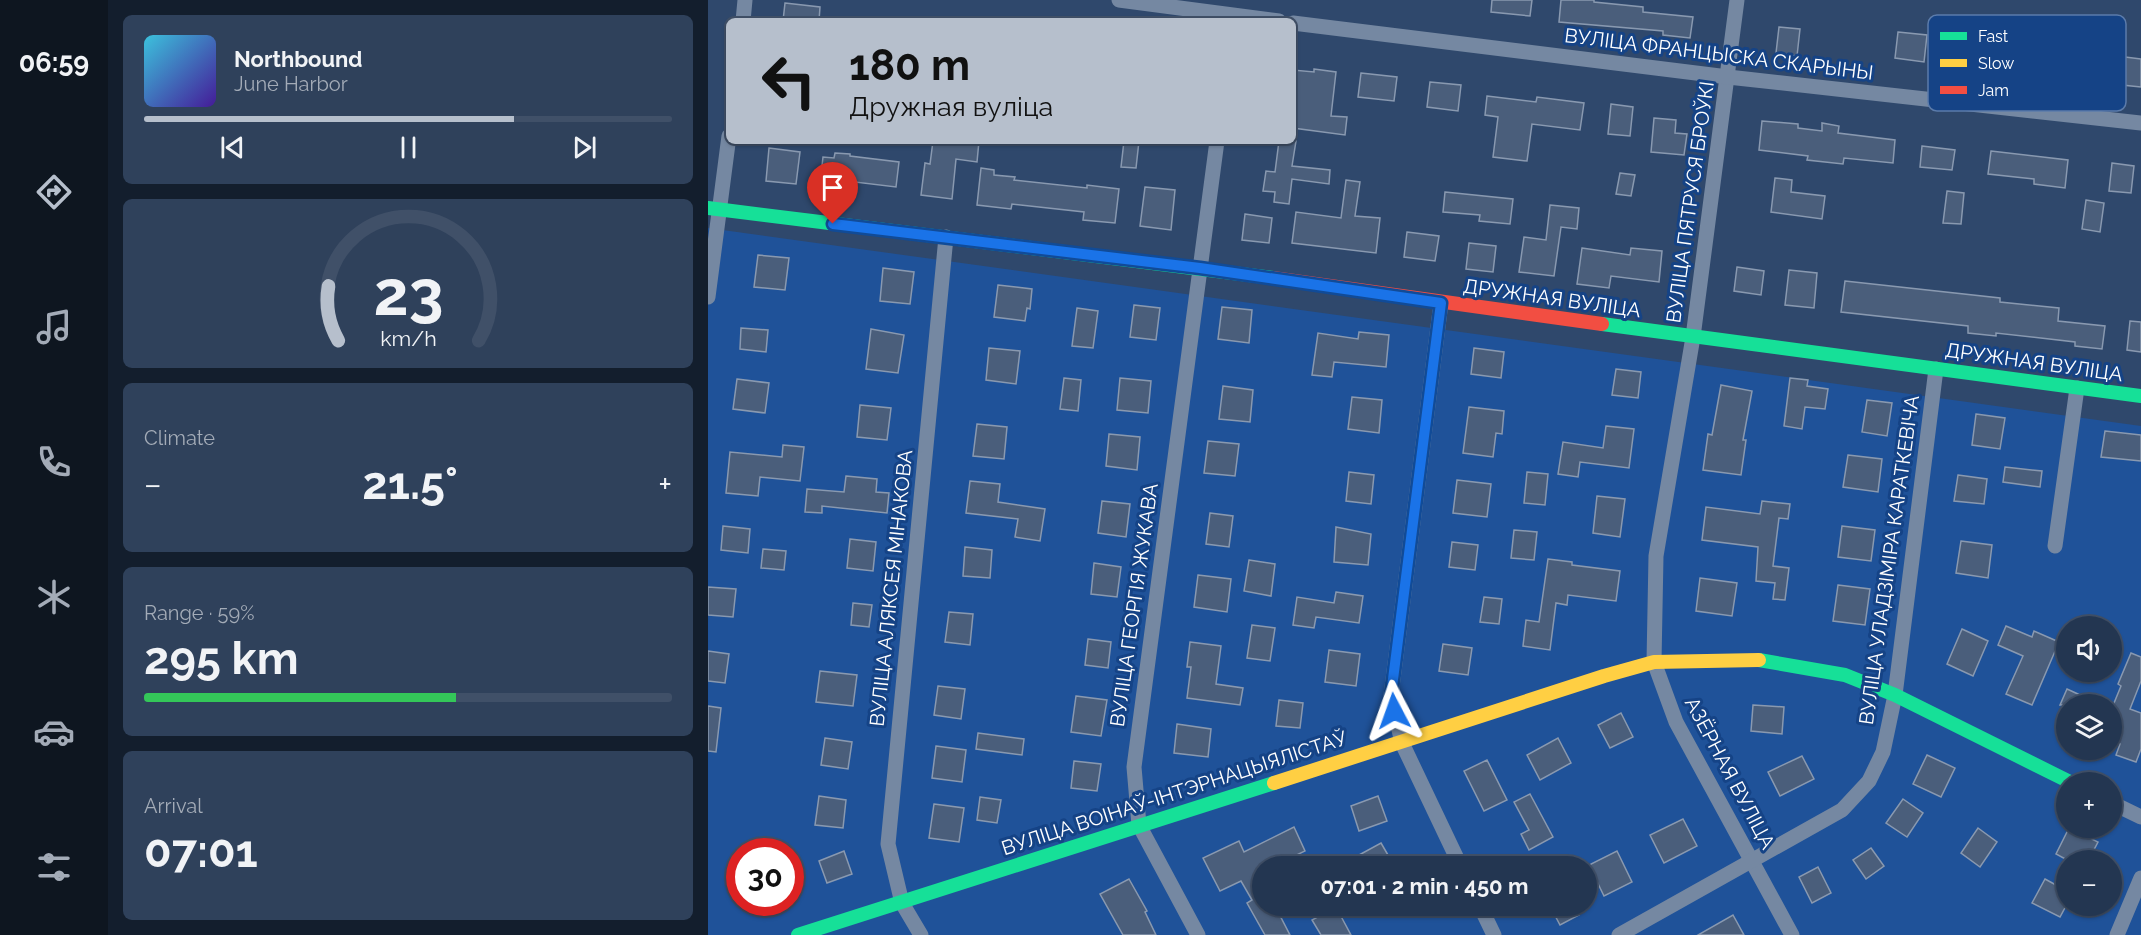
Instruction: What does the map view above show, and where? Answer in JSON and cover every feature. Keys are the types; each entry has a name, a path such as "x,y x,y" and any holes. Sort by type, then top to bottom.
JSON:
{"street":[{"path":"743,18 745,0"},
{"path":"1119,0 1234,12 1264,18"},
{"name":"ВУЛІЦА ПЯТРУСЯ БРОЎКІ","path":"1693,338 1737,0"},
{"name":"ВУЛІЦА ФРАНЦЫСКА СКАРЫНЫ","path":"1296,23 1928,99"},
{"name":"ВУЛІЦА ФРАНЦЫСКА СКАРЫНЫ","path":"2033,111 2141,123"},
{"path":"708,297 714,209 727,144"},
{"name":"ВУЛІЦА ГЕОРГІЯ ЖУКАВА","path":"1198,935 1139,825 1134,767 1217,144"},
{"name":"ДРУЖНАЯ ВУЛІЦА","path":"714,209 1200,268 1693,338 2141,396"},
{"name":"ВУЛІЦА АЛЯКСЕЯ МІНАКОВА","path":"921,935 902,903 888,844 946,237"},
{"path":"1441,303 1391,695 1402,743 1456,856"},
{"name":"АЗЁРНАЯ ВУЛІЦА","path":"1693,338 1656,556 1654,662 1676,722 1792,935"},
{"name":"ВУЛІЦА УЛАДЗІМІРА КАРАТКЕВІЧА","path":"1619,935 1842,810 1869,781 1883,752 1895,695 1936,369"},
{"path":"2055,546 2077,388"},
{"name":"ВУЛІЦА ВОІНАЎ-ІНТЭРНАЦЫЯЛІСТАЎ","path":"798,935 1402,743 1604,676 1654,662 1756,659 1845,675 1895,695 2056,775"},
{"path":"2122,808 2141,818"},
{"path":"2118,934 2141,878"},
{"path":"1485,916 1494,935"}],"shaded area":[{"path":"708,228 2141,426 2141,935 708,935"}],"building":[{"path":"1492,0 1532,0 1530,16 1491,12"},
{"path":"1561,0 1594,0 1594,2 1643,7 1643,12 1693,17 1690,38 1663,35 1663,31 1559,22"},
{"path":"785,3 820,7 819,18 783,18"},
{"path":"1779,27 1800,29 1797,56 1776,53"},
{"path":"1898,32 1927,35 1924,62 1895,58"},
{"path":"2126,57 2141,59 2141,87 2126,85"},
{"path":"1314,69 1336,72 1331,116 1347,117 1345,135 1296,128 1296,70 1314,72"},
{"path":"1361,73 1397,77 1394,101 1358,97"},
{"path":"1430,82 1461,85 1458,111 1427,107"},
{"path":"1487,96 1536,102 1537,97 1584,103 1580,130 1532,124 1527,161 1493,157 1498,117 1485,115"},
{"path":"1611,104 1633,107 1630,136 1608,134"},
{"path":"1654,118 1676,120 1675,133 1687,134 1684,155 1651,152"},
{"path":"1762,121 1798,124 1798,128 1822,131 1822,123 1839,126 1838,133 1895,140 1893,163 1844,158 1843,164 1807,160 1808,156 1759,150"},
{"path":"933,144 979,144 977,162 956,159 952,199 921,195 925,163 930,164"},
{"path":"1124,144 1139,144 1136,168 1121,167"},
{"path":"1279,144 1296,144 1292,166 1330,170 1329,184 1292,179 1289,204 1274,202 1275,192 1263,191 1266,171 1275,172"},
{"path":"1922,146 1955,150 1952,170 1920,167"},
{"path":"769,148 800,152 796,184 766,181"},
{"path":"1991,151 2068,160 2065,188 2034,184 2034,179 1988,174"},
{"path":"835,153 899,162 896,187 847,181 846,186 820,183 823,157 834,158"},
{"path":"2112,163 2134,166 2131,193 2109,191"},
{"path":"981,168 994,170 994,175 1015,177 1014,180 1119,189 1115,223 1083,220 1084,212 1012,204 1011,209 977,205"},
{"path":"1620,173 1635,175 1631,196 1616,194"},
{"path":"1775,178 1792,180 1791,192 1825,196 1822,219 1771,212"},
{"path":"1346,180 1360,182 1355,216 1380,218 1376,253 1292,243 1296,212 1341,218"},
{"path":"1145,187 1175,190 1171,230 1140,226"},
{"path":"1947,191 1964,193 1961,224 1943,223"},
{"path":"1445,192 1513,199 1510,224 1479,221 1480,215 1443,212"},
{"path":"2086,200 2104,203 2100,232 2082,229"},
{"path":"1550,205 1579,208 1577,229 1561,227 1554,276 1519,272 1524,237 1546,240"},
{"path":"1245,214 1272,218 1269,243 1242,240"},
{"path":"1407,232 1439,236 1435,261 1404,257"},
{"path":"1469,243 1496,246 1493,272 1466,269"},
{"path":"1582,248 1630,255 1631,248 1662,251 1659,282 1611,276 1609,288 1577,284"},
{"path":"758,255 789,258 785,290 754,287"},
{"path":"1737,267 1764,271 1761,295 1734,291"},
{"path":"883,268 914,272 910,304 880,301"},
{"path":"1789,270 1817,273 1814,308 1785,305"},
{"path":"1845,281 2000,298 2000,302 2059,308 2058,321 2105,326 2102,349 2075,346 2075,342 1996,333 1996,336 1968,333 1968,326 1841,312"},
{"path":"998,285 1032,289 1030,309 1027,308 1025,321 994,317"},
{"path":"1134,305 1160,308 1156,340 1130,337"},
{"path":"1222,307 1252,310 1249,343 1218,339"},
{"path":"1077,308 1098,311 1093,348 1072,346"},
{"path":"2130,321 2141,322 2141,352 2127,350"},
{"path":"741,328 768,330 766,352 740,349"},
{"path":"871,329 904,335 898,373 866,369"},
{"path":"1359,332 1389,335 1386,367 1334,362 1332,377 1312,375 1318,333 1358,339"},
{"path":"989,348 1020,351 1016,384 986,380"},
{"path":"1474,348 1504,352 1501,378 1471,374"},
{"path":"1616,369 1641,372 1638,398 1612,395"},
{"path":"1064,378 1081,380 1078,411 1060,409"},
{"path":"1120,378 1151,381 1148,413 1117,410"},
{"path":"1790,378 1808,380 1807,386 1828,389 1825,409 1805,407 1802,429 1784,426"},
{"path":"737,379 769,383 765,413 733,409"},
{"path":"1721,385 1752,391 1743,440 1746,440 1741,475 1703,470 1708,434 1712,435"},
{"path":"1223,386 1253,390 1250,422 1219,419"},
{"path":"1352,397 1382,400 1379,433 1348,429"},
{"path":"1867,400 1892,403 1887,436 1862,432"},
{"path":"860,405 891,408 887,440 857,437"},
{"path":"1469,407 1504,411 1502,434 1496,433 1493,457 1463,453"},
{"path":"1976,414 2005,418 2000,449 1972,445"},
{"path":"977,424 1007,427 1004,459 973,456"},
{"path":"1606,426 1634,429 1629,468 1580,462 1578,477 1558,474 1563,442 1603,448"},
{"path":"2105,431 2141,435 2141,461 2101,457"},
{"path":"1109,434 1140,437 1137,470 1106,466"},
{"path":"1208,441 1239,444 1235,476 1204,473"},
{"path":"783,445 804,447 800,481 760,477 758,496 726,493 730,452 782,457"},
{"path":"1848,455 1882,459 1878,492 1843,487"},
{"path":"2005,467 2042,471 2040,487 2003,482"},
{"path":"1349,472 1374,475 1371,504 1346,501"},
{"path":"1527,472 1548,474 1545,505 1524,503"},
{"path":"1958,475 1987,479 1984,504 1954,501"},
{"path":"846,476 877,479 876,492 889,493 887,513 822,506 822,513 805,512 807,489 844,492"},
{"path":"1457,480 1491,484 1487,517 1453,513"},
{"path":"970,481 1000,484 998,502 1045,509 1040,541 1015,537 1018,519 966,513"},
{"path":"1597,496 1625,499 1620,537 1593,533"},
{"path":"1102,501 1130,504 1126,537 1098,533"},
{"path":"1762,501 1790,504 1788,519 1779,518 1773,566 1789,568 1785,600 1773,599 1775,583 1756,581 1758,547 1702,540 1706,507 1760,514"},
{"path":"1210,513 1233,516 1229,547 1206,544"},
{"path":"723,526 750,529 748,553 721,550"},
{"path":"1842,526 1875,530 1871,561 1838,557"},
{"path":"1336,527 1371,534 1368,565 1334,562"},
{"path":"1514,530 1537,532 1534,560 1511,558"},
{"path":"850,539 876,542 873,571 847,568"},
{"path":"1961,541 1992,545 1988,578 1956,573"},
{"path":"1452,542 1478,545 1475,570 1449,567"},
{"path":"965,547 992,550 990,578 963,576"},
{"path":"763,549 786,551 784,570 761,568"},
{"path":"1548,559 1572,562 1572,565 1620,571 1616,601 1568,595 1567,605 1556,603 1550,650 1523,646 1526,620 1539,622"},
{"path":"1249,560 1275,564 1271,596 1244,591"},
{"path":"1094,563 1121,567 1117,597 1091,594"},
{"path":"1198,575 1231,579 1227,612 1194,607"},
{"path":"1700,578 1737,583 1732,616 1696,611"},
{"path":"1838,585 1870,589 1865,625 1833,621"},
{"path":"708,587 736,589 733,617 708,615"},
{"path":"1336,592 1363,596 1359,623 1316,617 1314,628 1293,625 1297,597 1334,603"},
{"path":"1484,597 1502,599 1499,624 1480,622"},
{"path":"853,603 872,605 869,627 851,625"},
{"path":"949,612 973,614 970,645 945,642"},
{"path":"1252,625 1275,628 1270,661 1247,658"},
{"path":"2006,626 2032,637 2034,631 2056,641 2056,649 2032,705 2006,694 2023,656 1998,645"},
{"path":"1962,629 1988,641 1973,676 1947,664"},
{"path":"1088,639 1111,642 1108,668 1085,665"},
{"path":"1190,642 1221,646 1216,684 1243,688 1240,705 1187,698 1191,667 1187,667"},
{"path":"1443,644 1472,648 1468,675 1439,671"},
{"path":"1329,650 1360,654 1356,686 1325,682"},
{"path":"708,651 729,654 725,683 708,681"},
{"path":"2131,653 2141,657 2141,681 2130,709 2141,713 2141,749 2136,762 2122,757 2122,694 2118,694 2121,686 2118,684 2122,682 2122,674"},
{"path":"820,671 857,675 853,706 816,702"},
{"path":"938,686 965,689 961,719 934,715"},
{"path":"2067,689 2078,694 2065,694"},
{"path":"1076,696 1107,700 1101,736 1071,732"},
{"path":"1279,700 1303,703 1300,728 1276,726"},
{"path":"1753,705 1784,707 1782,734 1751,731"},
{"path":"708,706 721,708 716,752 708,751"},
{"path":"1621,713 1633,737 1610,748 1598,725"},
{"path":"1177,724 1211,729 1208,757 1174,753"},
{"path":"978,733 1024,739 1022,755 976,749"},
{"path":"825,738 852,742 848,769 821,765"},
{"path":"1558,738 1571,763 1540,780 1527,755"},
{"path":"936,746 966,750 962,782 932,778"},
{"path":"1927,755 1955,768 1941,797 1913,784"},
{"path":"1802,756 1814,779 1780,796 1768,772"},
{"path":"1487,760 1507,800 1484,811 1464,771"},
{"path":"1074,761 1101,764 1097,791 1071,788"},
{"path":"1530,794 1553,837 1529,850 1521,834 1529,830 1514,802"},
{"path":"819,796 846,800 843,828 815,825"},
{"path":"1378,796 1387,821 1359,831 1351,806"},
{"path":"980,797 1001,800 997,823 977,820"},
{"path":"1903,799 1923,813 1907,837 1886,823"},
{"path":"934,804 964,808 959,842 929,838"},
{"path":"1683,819 1697,846 1664,863 1650,835"},
{"path":"1294,827 1305,851 1295,856 1252,856 1252,900 1241,881 1220,891 1203,858 1239,841 1244,852"},
{"path":"1978,828 1997,842 1980,867 1961,853"},
{"path":"2064,838 2090,838 2098,842 2094,850 2058,850"},
{"path":"1381,843 1389,856 1357,856"},
{"path":"1871,848 1884,866 1866,879 1853,860"},
{"path":"844,851 852,874 827,883 819,861"},
{"path":"1617,851 1632,882 1604,896 1597,882 1597,861"},
{"path":"1818,867 1831,893 1812,903 1799,877"},
{"path":"1129,879 1147,911 1145,912 1156,935 1123,935 1100,894"},
{"path":"2045,879 2056,885 2056,915 2032,903"},
{"path":"1252,900 1252,912 1247,903"},
{"path":"1733,915 1744,935 1698,935"},
{"path":"1254,916 1280,916 1290,935 1265,935"},
{"path":"1319,916 1341,916 1351,935 1321,935 1312,920"},
{"path":"1555,916 1577,916 1560,925"}],"traffic: fast":[{"path":"708,208 1273,278"},
{"path":"1602,324 2141,396"},
{"path":"1759,660 1845,675 1895,695 2056,775"},
{"path":"798,935 1274,783"}],"traffic: slow":[{"path":"1274,783 1604,676 1654,662 1759,660"}],"traffic: jam":[{"path":"1273,278 1602,324"}],"route":[{"path":"833,224 1200,268 1441,303 1391,695 1394,711"}]}
